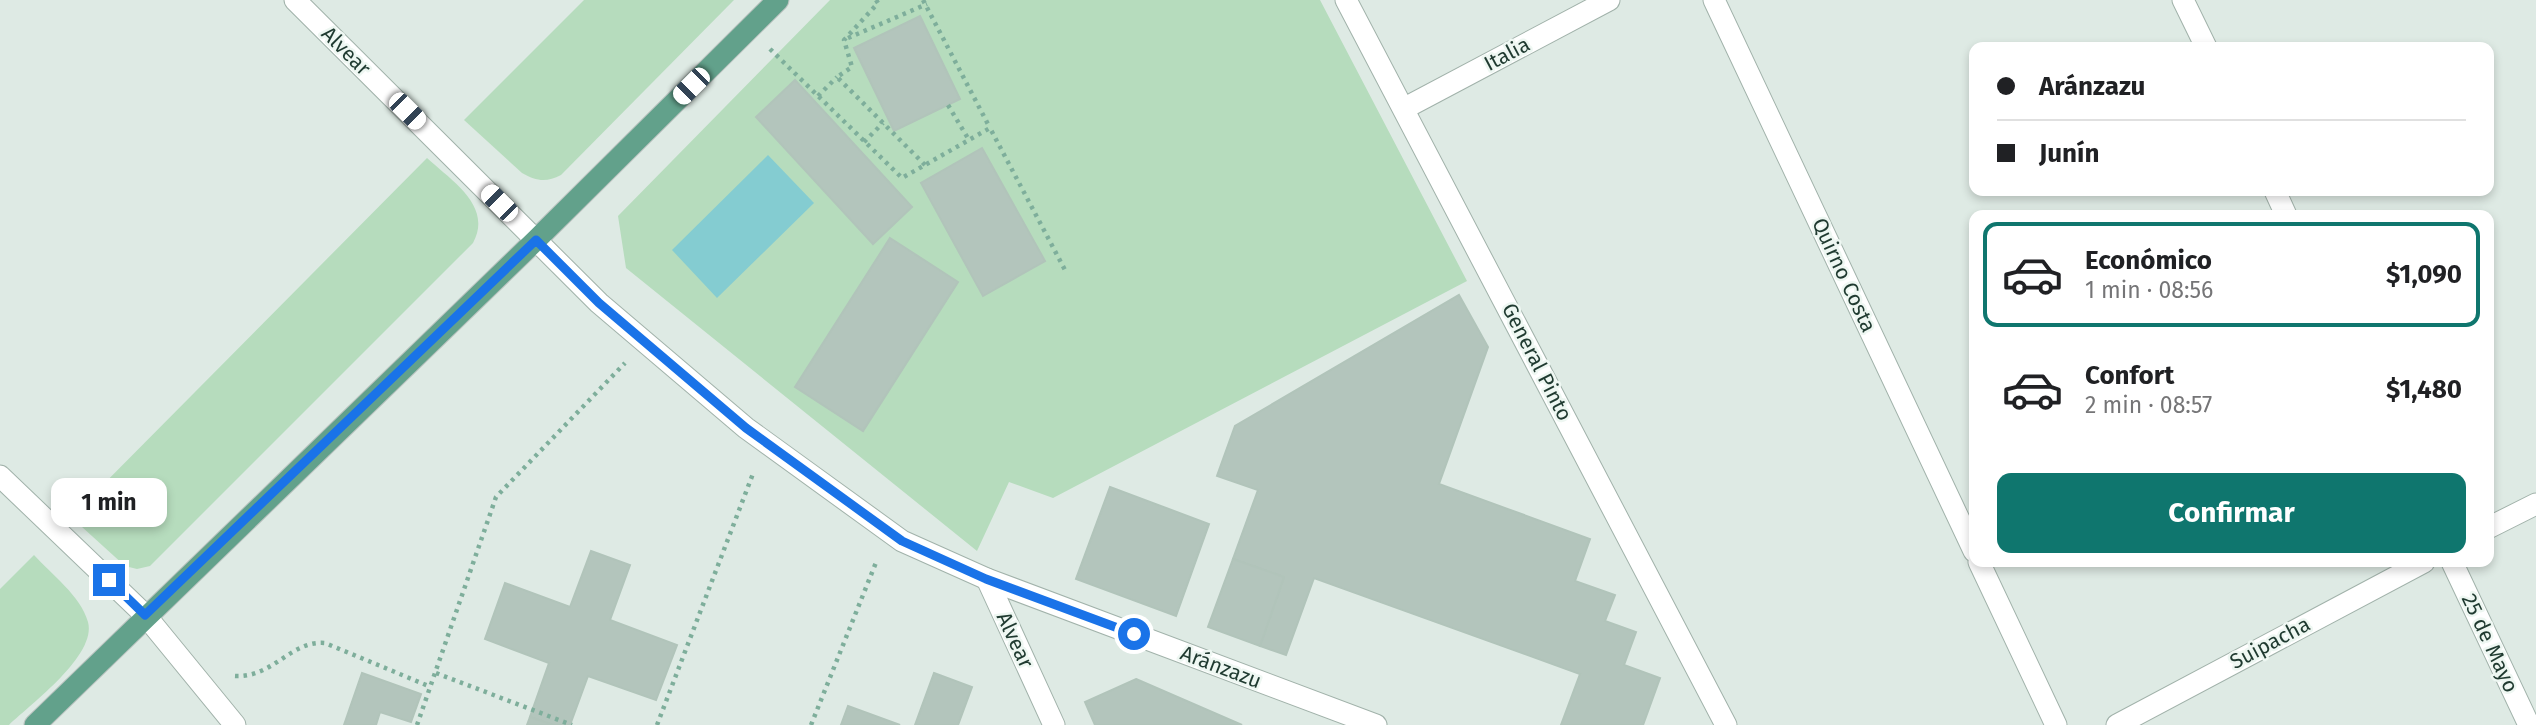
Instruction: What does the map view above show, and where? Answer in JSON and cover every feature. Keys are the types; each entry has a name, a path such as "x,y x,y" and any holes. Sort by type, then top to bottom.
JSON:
{"main road":[{"path":"35,725 145,615 536,240 778,0"}],"street":[{"name":"Alvear","path":"295,0 599,303 645,342 765,442 902,541 986,579 1054,725"},
{"name":"General Pinto","path":"1346,0 1405,108 1726,725"},
{"name":"Italia","path":"1405,108 1609,0"},
{"name":"Quirno Costa","path":"1714,0 1969,540"},
{"path":"2183,0 2204,42"},
{"path":"0,475 145,615 235,725"},
{"path":"2494,525 2536,504"},
{"path":"1981,567 2056,725"},
{"name":"Suipacha","path":"2117,725 2415,567"},
{"name":"25 de Mayo","path":"2454,567 2529,725"},
{"name":"Aránzazu","path":"986,579 1376,725"}],"path":[{"path":"844,40 878,3 876,0"},
{"path":"844,40 925,2 1065,270"},
{"path":"750,28 902,178 990,128"},
{"path":"818,96 837,77 852,67 844,40"},
{"path":"837,77 925,165"},
{"path":"948,105 969,140"},
{"path":"864,142 883,123"},
{"path":"417,725 496,497 645,342"},
{"path":"657,725 765,442"},
{"path":"811,725 888,531"},
{"path":"226,676 260,673 311,642 325,642 431,687"},
{"path":"436,673 572,725"}],"green space":[{"path":"584,0 734,0 561,175 546,180 537,179 522,173 464,120"},
{"path":"830,0 1320,0 1467,281 1053,498 1009,482 977,551 626,268 618,216"},
{"path":"427,158 458,185 474,206 478,217 478,230 473,243 150,566 137,569 125,566 71,517"},
{"path":"34,555 79,603 88,622 88,635 83,649 60,678 9,725 0,725 0,589"}],"water":[{"path":"768,155 814,203 717,298 672,250"}],"building":[{"path":"920,16 960,99 894,131 854,48"},
{"path":"795,80 912,207 873,244 756,117"},
{"path":"982,148 1045,261 983,296 921,183"},
{"path":"890,238 958,282 863,431 795,387"},
{"path":"1459,295 1488,347 1439,484 1590,539 1575,581 1615,595 1605,621 1636,632 1624,665 1660,678 1643,725 1561,725 1580,674 1314,578 1286,655 1260,646 1284,577 1233,559 1258,490 1217,476 1235,426"},
{"path":"1110,487 1209,524 1176,616 1076,579"},
{"path":"591,551 630,565 610,620 677,645 656,700 588,676 570,725 553,725 530,717 549,663 485,639 505,583 570,607"},
{"path":"1233,559 1284,577 1260,646 1208,627"},
{"path":"362,673 421,694 411,722 380,712 376,725 344,725"},
{"path":"934,673 972,687 958,725 915,725"},
{"path":"1136,679 1242,725 1095,725 1085,702"},
{"path":"848,706 900,725 841,725"},
{"path":"530,717 553,725 527,725"}],"route":[{"path":"109,580 145,615 536,240 599,303 746,428 902,541 986,579 1134,634"}]}
